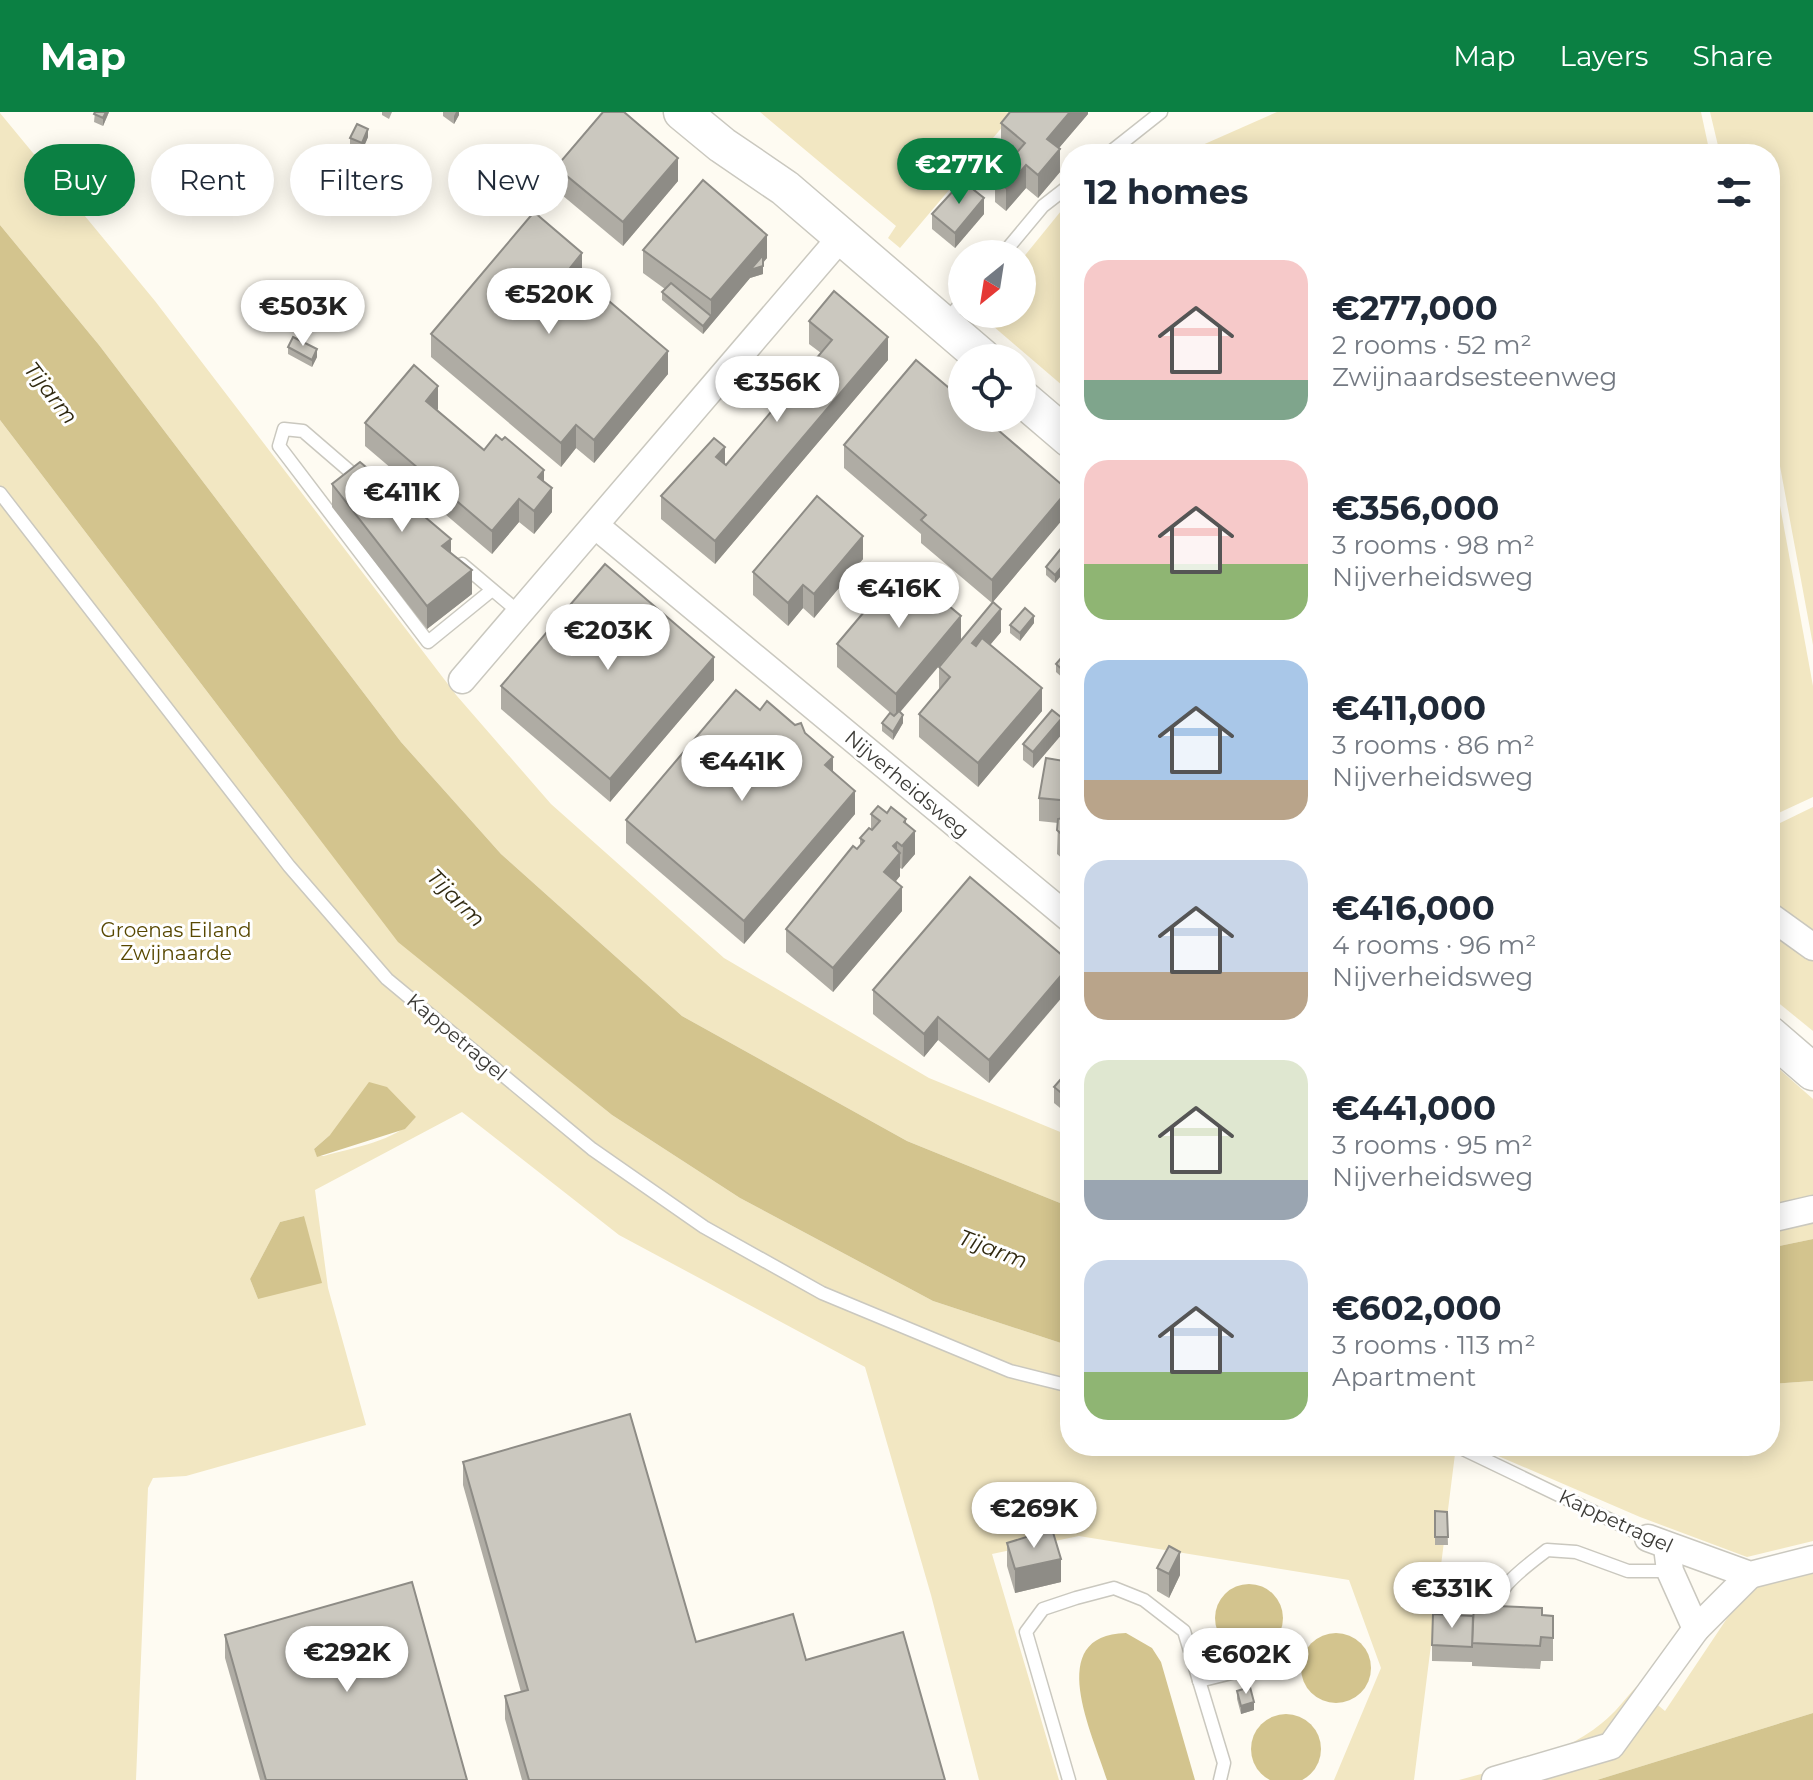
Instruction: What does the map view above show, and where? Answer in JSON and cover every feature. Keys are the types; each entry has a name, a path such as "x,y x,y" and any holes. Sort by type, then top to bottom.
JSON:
{"main road":[{"path":"682,112 842,236 948,308"},
{"path":"1036,410 1060,430"},
{"path":"1780,1044 1813,1072"}],"street":[{"path":"462,680 842,236"},
{"name":"Nijverheidsweg","path":"596,526 1060,911"},
{"path":"1780,923 1813,947"},
{"path":"1780,1217 1813,1209"},
{"path":"1662,1552 1696,1629"},
{"name":"Kappetragel","path":"1662,1552 1750,1575"},
{"path":"1495,1780 1611,1746 1696,1629 1750,1575 1813,1559"}],"lane":[{"path":"1121,144 1161,112"},
{"path":"1015,240 1043,206 1060,193"},
{"path":"374,491 303,431 284,429 279,446 428,642 492,590"},
{"name":"Kappetragel","path":"0,493 289,866 387,979 592,1149 704,1227 822,1293 1010,1371 1060,1384"},
{"path":"445,550 520,613"},
{"name":"Kappetragel","path":"1476,1456 1662,1552"},
{"path":"1491,1623 1492,1602 1516,1575 1547,1550 1576,1552 1628,1571 1662,1552"},
{"path":"1069,1780 1026,1632 1043,1609 1114,1588 1144,1600 1184,1631 1224,1763 1220,1780"},
{"path":"1199,1681 1296,1657"}],"green space":[{"path":"760,112 1015,112 900,248 888,238 896,226"},
{"path":"1277,112 1701,112 1708,144 1205,144"},
{"path":"1710,112 1813,112 1813,645 1780,466 1780,144 1718,144"},
{"path":"0,113 26,144 24,216 85,216 155,301 457,696 551,804 724,958 929,1078 1060,1132 1060,1203 907,1141 682,1016 501,854 401,742 99,345 0,225"},
{"path":"1060,212 1060,383 1036,363 1036,344 1014,344 995,328 1036,328 1036,242"},
{"name":"Groenas Eiland Zwijnaarde","path":"0,420 305,820 513,1034 612,1115 740,1198 933,1301 1060,1343 1060,1456 1455,1456 1414,1780 1334,1780 1381,1668 1349,1580 1079,1536 992,1554 1059,1780 979,1780 931,1595 865,1367 619,1235 462,1112 315,1190 328,1288 366,1425 186,1476 153,1478 148,1488 136,1780 0,1780","holes":["416,1117 386,1138 324,1156 317,1156 314,1149 330,1135","304,1216 258,1299 250,1279 280,1222"]},
{"path":"1780,506 1813,686 1813,797 1780,812"},
{"path":"1813,807 1813,1031 1780,1004 1780,823"},
{"path":"1780,1070 1813,1099 1813,1239 1780,1246"},
{"path":"1813,1381 1813,1541 1747,1557 1640,1517 1498,1456 1780,1456 1780,1383"},
{"path":"1813,1572 1813,1713 1597,1780 1459,1780 1534,1759 1570,1744 1607,1719 1636,1687 1665,1711 1746,1590"}],"water":[{"name":"Tijarm","path":"0,225 99,345 401,742 501,854 682,1016 907,1141 1060,1203 1060,1343 933,1301 740,1198 612,1115 398,942 0,420"},
{"path":"369,1082 387,1087 416,1117 405,1129 317,1157 314,1149 330,1135"},
{"path":"304,1216 322,1283 258,1299 250,1279 280,1222"},
{"path":"1813,1239 1813,1381 1780,1383 1780,1246"},
{"path":"1256,1584 1277,1599 1283,1618 1281,1631 1273,1642 1256,1652 1242,1652 1225,1642 1217,1631 1215,1611 1225,1594 1236,1586"},
{"path":"1126,1633 1152,1648 1161,1662 1195,1780 1107,1780 1085,1714 1080,1668 1086,1650 1101,1638"},
{"path":"1336,1633 1361,1643 1371,1668 1361,1693 1336,1703 1311,1693 1301,1668 1311,1643"},
{"path":"1813,1713 1813,1780 1597,1780"},
{"path":"1279,1715 1293,1715 1305,1720 1315,1730 1320,1742 1320,1756 1315,1768 1299,1781 1273,1781 1267,1778 1257,1768 1252,1756 1252,1742 1257,1730 1267,1720"}],"building":[{"path":"95,112 106,112 103,118"},
{"path":"603,112 624,112 678,158 623,222 568,177 568,153"},
{"path":"1010,112 1070,112 1047,139 1060,149 1038,175 1026,165 1006,188 995,178 1025,143 1001,123"},
{"path":"357,124 368,129 362,143 350,138"},
{"path":"965,178 984,198 955,233 932,214"},
{"path":"703,180 767,235 711,300 643,250"},
{"path":"531,216 539,216 582,253 570,268 668,351 594,440 576,425 561,443 431,334"},
{"path":"763,255 763,266 750,270"},
{"path":"671,283 711,316 703,326 662,292"},
{"path":"834,291 888,337 715,541 661,496 714,438 725,447 716,457 726,465 832,340 809,321"},
{"path":"293,337 317,349 312,360 288,347"},
{"path":"916,360 948,387 948,432 1000,432 1060,483 1060,499 992,580 921,520 926,515 844,445"},
{"path":"414,365 438,386 426,401 484,450 496,435 502,440 505,437 544,470 538,477 552,488 534,511 519,499 492,531 365,423"},
{"path":"360,462 451,539 442,546 472,570 427,606 332,484"},
{"path":"817,496 863,536 814,594 803,585 788,603 753,572"},
{"path":"1060,550 1060,569 1055,575 1046,567"},
{"path":"605,564 714,657 610,779 501,686"},
{"path":"902,567 961,616 896,694 837,644"},
{"path":"993,602 1001,609 972,643 976,646 982,638 1042,688 978,763 919,714 950,677 939,667"},
{"path":"1025,608 1034,616 1020,633 1010,625"},
{"path":"736,690 760,710 767,701 795,725 801,723 805,733 833,757 825,765 855,791 744,921 626,820"},
{"path":"1052,710 1060,716 1033,752 1023,744"},
{"path":"899,711 903,715 893,732 882,723 890,713 894,716"},
{"path":"1046,758 1060,760 1060,800 1039,798"},
{"path":"878,806 887,813 891,807 915,831 902,846 897,842 893,846 900,853 884,872 902,887 833,968 786,929 853,846 857,849 864,841 860,838 880,821 871,814"},
{"path":"970,877 1060,954 1060,977 989,1060 938,1017 924,1034 873,990"},
{"path":"630,1414 696,1642 793,1614 806,1660 903,1632 945,1780 529,1780 505,1696 528,1690 463,1462"},
{"path":"1435,1511 1447,1512 1448,1537 1435,1537"},
{"path":"1052,1529 1061,1559 1015,1569 1007,1543"},
{"path":"1169,1546 1180,1552 1169,1574 1157,1568"},
{"path":"412,1582 467,1780 266,1780 225,1635"},
{"path":"1474,1605 1542,1608 1542,1615 1553,1616 1553,1638 1541,1637 1540,1646 1472,1643"},
{"path":"1433,1614 1473,1616 1472,1647 1432,1645"},
{"path":"1250,1687 1254,1702 1241,1706 1237,1691"}]}
